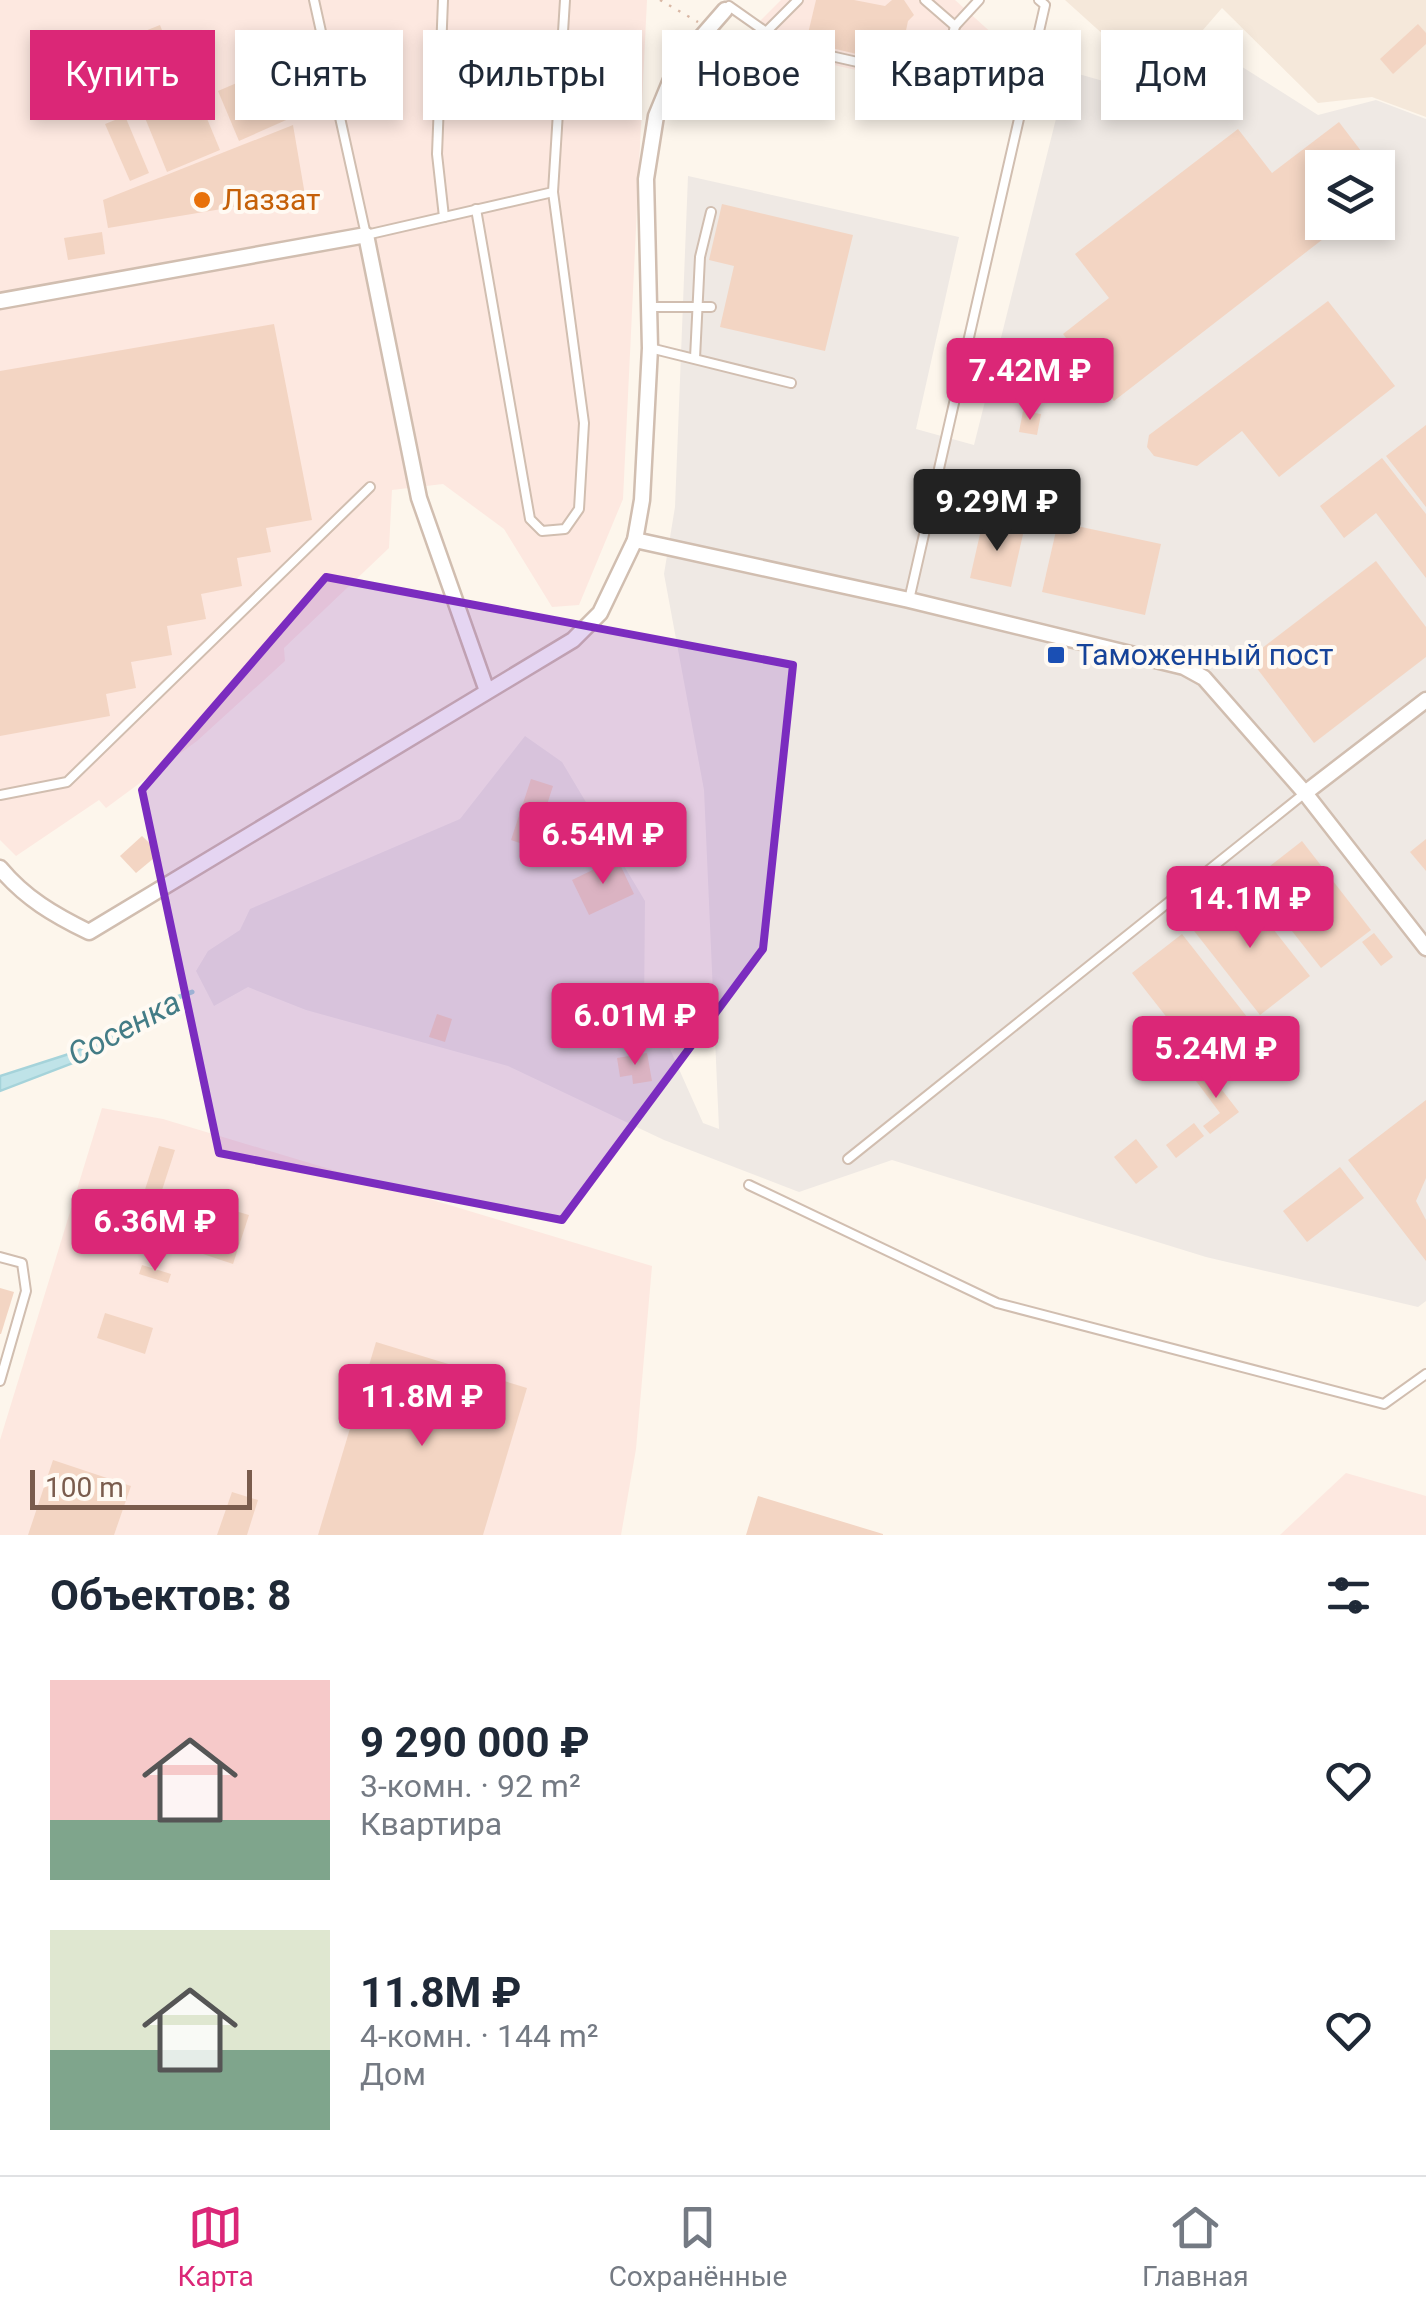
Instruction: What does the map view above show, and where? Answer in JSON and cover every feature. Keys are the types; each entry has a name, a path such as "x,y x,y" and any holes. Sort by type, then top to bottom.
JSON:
{"street":[{"path":"0,868 18,888 52,914 88,932 573,640 600,613 635,540 642,500 650,348 646,179 656,116 677,66 730,5"},
{"path":"0,301 366,235 419,498 486,691"},
{"path":"635,540 909,600 1184,667 1221,693 1426,948"},
{"path":"1305,793 1426,700"},
{"path":"0,886 18,888"}],"lane":[{"path":"314,0 366,235 553,192"},
{"path":"443,0 437,154 444,217"},
{"path":"476,210 530,519 542,531 565,528 579,510 584,422 553,192 565,0"},
{"path":"768,30 798,0"},
{"path":"926,0 955,26"},
{"path":"835,57 942,81 955,26 979,0"},
{"path":"909,600 1045,5 1039,0"},
{"path":"730,5 763,30"},
{"path":"695,358 700,258 711,212"},
{"path":"648,306 711,306"},
{"path":"650,348 791,383"},
{"path":"0,795 67,782 370,488"},
{"path":"848,1159 1305,793"},
{"path":"750,1185 997,1304 1384,1404 1426,1374"},
{"path":"0,1256 22,1263 26,1290 0,1381"}],"path":[{"path":"660,0 709,28"}],"highlighted area":[{"path":"326,577 793,665 763,949 562,1220 219,1153 142,790"}],"shaded area":[{"path":"0,0 647,0 642,104 642,30 423,30 423,120 641,120 623,499 579,605 552,607 504,529 443,484 392,490 389,548 284,648 285,661 197,741 106,808 99,800 16,856 0,840"},
{"path":"781,0 955,0 988,30 855,30 855,70 835,65 835,30 751,30"},
{"path":"1065,0 1426,0 1426,117 1372,97 1318,103 1222,8 1203,30 1101,32"},
{"path":"1243,67 1318,115 1376,100 1426,119 1426,1301 1418,1307 1206,1257 892,1160 799,1192 664,1140 508,1066 306,1010 248,987 214,1006 196,971 208,951 240,930 250,909 460,819 525,736 562,762 645,901 644,1011 666,1040 703,1123 719,1129 704,790 664,574 675,507 688,176 959,237 916,429 974,445 1056,120 1081,120 1081,75 1101,80 1101,120 1243,120"},
{"path":"102,1108 163,1119 652,1266 636,1449 621,1535 0,1535 0,1440"},
{"path":"1346,1473 1426,1496 1426,1535 1280,1535"}],"water":[{"path":"129,1023 128,1031 94,1055 0,1091 0,1076 75,1052"}],"building":[{"path":"816,0 854,0 885,6 892,0 904,0 914,15 906,30 855,30 855,54 835,49 835,30 809,30"},
{"path":"1418,24 1426,33 1426,44 1393,74 1380,59"},
{"path":"235,84 235,120 286,120 239,141 218,91"},
{"path":"127,120 149,173 130,181 105,124"},
{"path":"146,120 208,120 220,150 167,172"},
{"path":"1339,122 1360,150 1305,150 1305,240 1322,240 1114,401 1063,334 1109,298 1075,254 1238,129 1272,173"},
{"path":"293,125 305,195 108,228 103,200"},
{"path":"722,204 853,235 825,351 720,327 734,266 709,260"},
{"path":"102,232 105,254 68,260 64,238"},
{"path":"1328,301 1395,386 1279,477 1242,431 1197,466 1154,456 1147,447 1149,435"},
{"path":"274,324 312,520 266,528 271,552 237,558 242,586 201,594 206,619 167,626 172,655 131,662 136,688 106,694 110,716 0,736 0,371"},
{"path":"1023,411 1041,414 1037,435 1019,432"},
{"path":"1426,425 1426,507 1386,456"},
{"path":"1382,458 1426,514 1426,578 1376,513 1344,538 1320,506"},
{"path":"983,521 1024,530 1011,587 970,578"},
{"path":"1058,522 1161,544 1145,615 1042,592"},
{"path":"1376,561 1426,627 1426,657 1314,743 1249,658"},
{"path":"531,779 553,786 542,820 563,827 554,855 511,840"},
{"path":"142,836 160,853 136,873 120,856"},
{"path":"1426,839 1426,871 1410,852"},
{"path":"1302,841 1371,930 1321,968 1252,880"},
{"path":"617,858 634,894 589,915 572,880"},
{"path":"1241,888 1310,976 1260,1015 1191,927"},
{"path":"1374,933 1393,957 1381,966 1362,942"},
{"path":"1182,934 1251,1022 1201,1061 1132,973"},
{"path":"437,1014 452,1019 445,1042 429,1037"},
{"path":"647,1053 652,1081 633,1084 632,1075 620,1077 617,1058"},
{"path":"1205,1068 1239,1112 1210,1134 1203,1126 1220,1113 1193,1077"},
{"path":"1426,1100 1426,1178 1416,1201 1426,1220 1426,1261 1348,1160"},
{"path":"1194,1123 1204,1136 1176,1158 1166,1145"},
{"path":"1136,1139 1158,1167 1136,1184 1114,1157"},
{"path":"159,1146 175,1150 153,1218 146,1215 148,1208 140,1205"},
{"path":"1340,1167 1364,1198 1307,1242 1283,1211"},
{"path":"232,1210 249,1215 233,1264 203,1254 209,1237 222,1241"},
{"path":"142,1265 171,1274 168,1283 139,1274"},
{"path":"0,1288 14,1292 1,1334 0,1334"},
{"path":"105,1313 153,1328 145,1354 97,1338"},
{"path":"376,1342 527,1388 483,1535 318,1535"},
{"path":"53,1460 131,1486 114,1535 28,1535"},
{"path":"232,1492 258,1500 247,1535 217,1535"},
{"path":"758,1496 883,1534 883,1535 746,1535"}],"waterway":[{"name":"Сосенка","path":"125,1027 144,1010 192,992"}],"place":[{"name":"Лаззат","path":"202,200"},
{"name":"Таможенный пост","path":"1056,655"}]}
